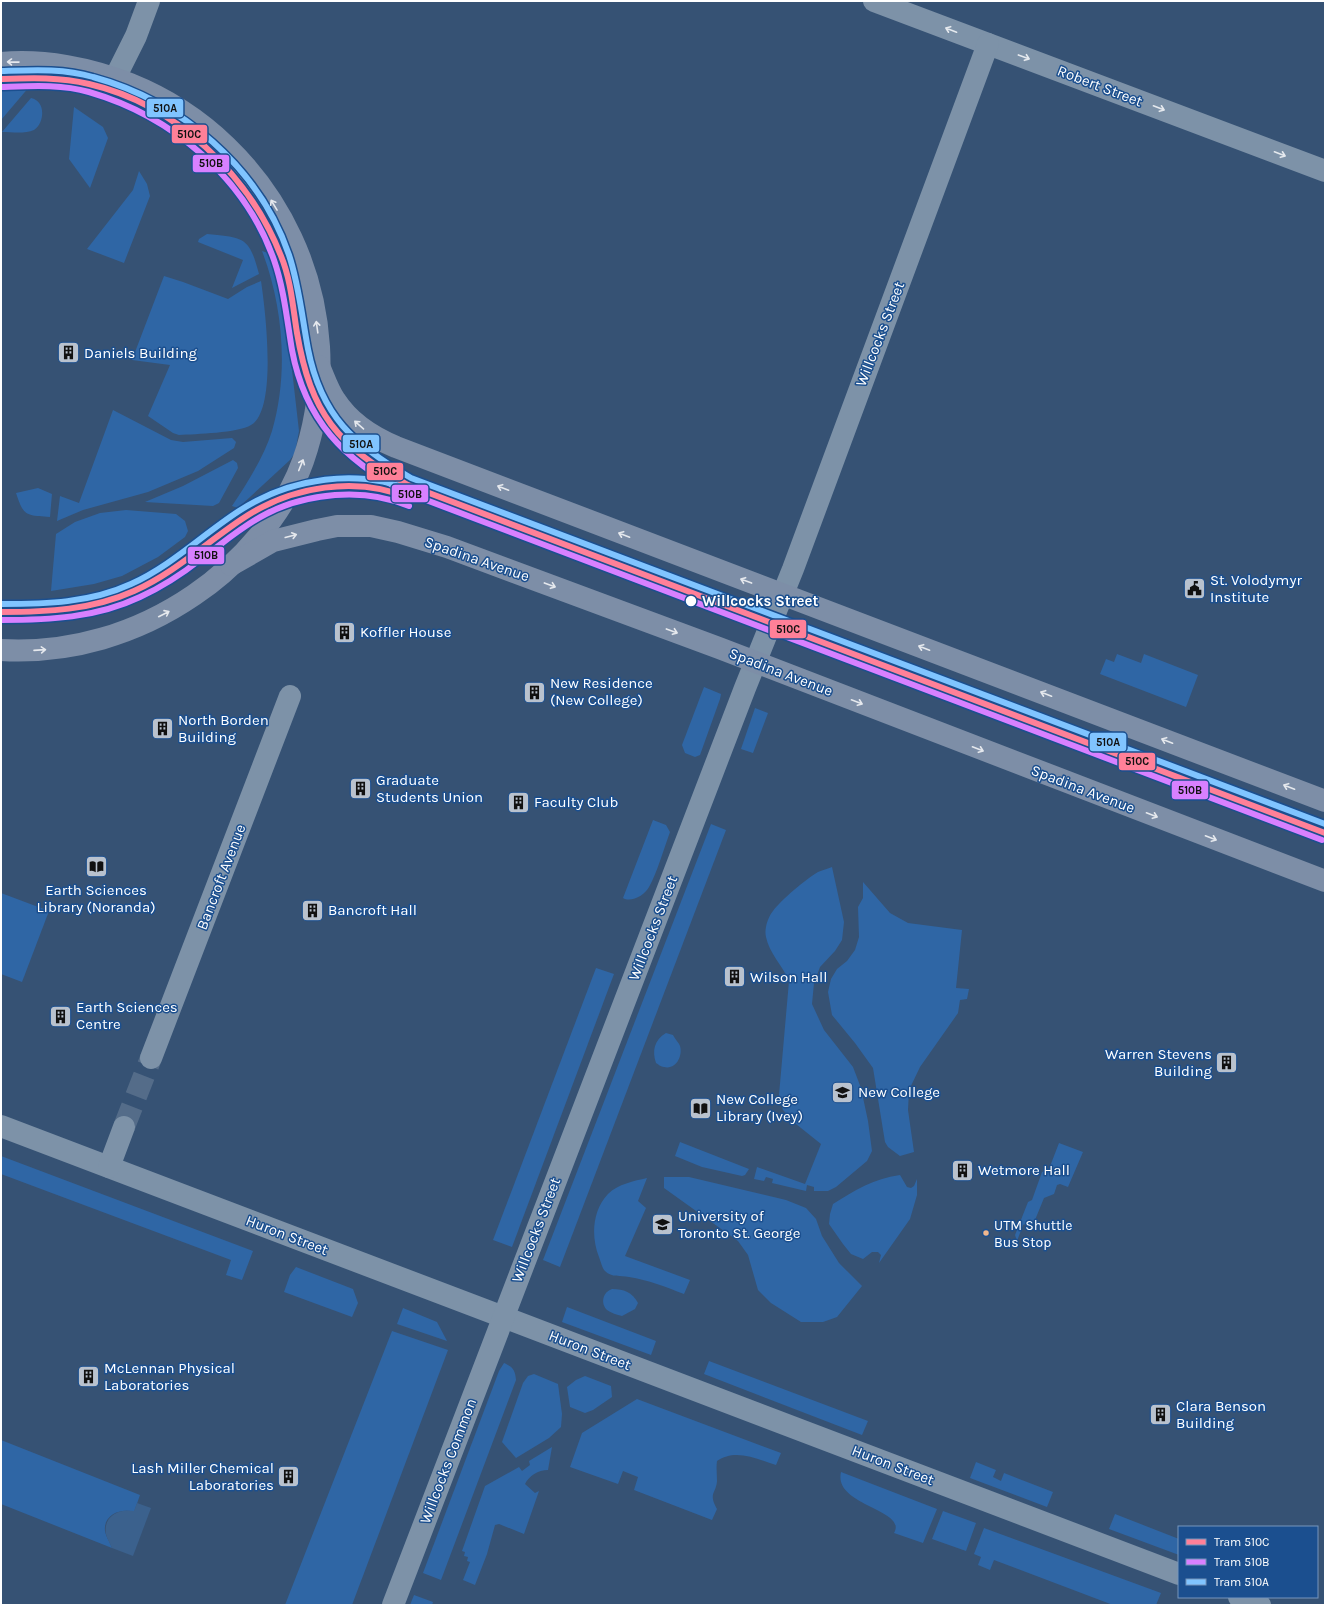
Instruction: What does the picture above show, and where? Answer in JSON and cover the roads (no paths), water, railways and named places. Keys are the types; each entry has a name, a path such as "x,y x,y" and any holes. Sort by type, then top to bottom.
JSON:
{"main road":[{"path":"1,63 44,63 80,68 115,78 147,91 177,107 205,127 231,150 253,175 273,203 290,233 303,265 310,291 317,332 319,366 317,402 312,432 294,482 268,525 251,546 232,565 204,588 175,608 143,625 110,637 75,646 46,649 1,650"},
{"path":"319,366 335,400 349,417 367,432 382,441 1325,801"},
{"name":"Spadina Avenue","path":"232,565 273,541 338,526 371,526 447,547 719,648 1325,881"}],"street":[{"path":"115,78 136,36 149,1"},
{"name":"Robert Street","path":"874,1 1325,171"},
{"name":"Willcocks Street","path":"503,1317 782,594 988,44"},
{"name":"Bancroft Avenue","path":"151,1058 290,696"},
{"name":"Huron Street","path":"1,1126 1178,1574"},
{"path":"109,1167 124,1127"},
{"name":"Willcocks Common","path":"393,1605 503,1317"},
{"path":"1241,1598 1260,1605"}],"tunnel":[{"path":"124,1127 151,1058"}],"tram line":[{"name":"510A","path":"1,71 59,71 93,77 125,88 157,103 186,121 213,142 237,166 258,193 276,223 289,255 298,289 308,349 314,372 331,411 357,440 391,466 411,478 1325,824"},
{"name":"510C","path":"1,79 35,78 67,80 89,84 121,94 151,108 180,126 206,147 229,171 250,198 267,226 281,256 289,284 303,361 310,385 320,406 331,424 345,441 383,470 408,485 1325,833"},
{"name":"510B","path":"1,87 46,86 78,89 120,103 149,117 176,134 202,154 225,177 245,203 261,230 274,260 283,293 292,350 298,375 317,417 330,435 346,451 363,466 383,480 405,492 1322,840"},
{"name":"510A","path":"1,604 35,604 84,599 131,584 160,568 239,511 259,500 302,484 348,478 393,484 415,492"},
{"name":"510C","path":"1,612 69,609 102,602 134,591 163,576 242,519 261,508 303,492 347,486 369,487 412,499"},
{"name":"510B","path":"1,620 54,618 89,614 123,604 172,580 257,519 274,510 299,501 326,496 354,494 373,496 409,506"}],"place":[{"name":"Daniels Building","path":"68,353"},
{"name":"St. Volodymyr Institute","path":"1194,589"},
{"name":"Willcocks Street","path":"691,601"},
{"name":"Koffler House","path":"344,632"},
{"name":"New Residence (New College)","path":"535,692"},
{"name":"North Borden Building","path":"163,729"},
{"name":"Graduate Students Union","path":"360,789"},
{"name":"Faculty Club","path":"518,802"},
{"name":"Earth Sciences Library (Noranda)","path":"96,867"},
{"name":"Bancroft Hall","path":"313,910"},
{"name":"Wilson Hall","path":"734,977"},
{"name":"Earth Sciences Centre","path":"61,1016"},
{"name":"Warren Stevens Building","path":"1227,1063"},
{"name":"New College","path":"843,1092"},
{"name":"New College Library (Ivey)","path":"701,1108"},
{"name":"Wetmore Hall","path":"963,1170"},
{"name":"University of Toronto St. George","path":"663,1225"},
{"name":"UTM Shuttle Bus Stop","path":"986,1233"},
{"name":"McLennan Physical Laboratories","path":"88,1377"},
{"name":"Clara Benson Building","path":"1160,1415"},
{"name":"Lash Miller Chemical Laboratories","path":"289,1477"}]}
